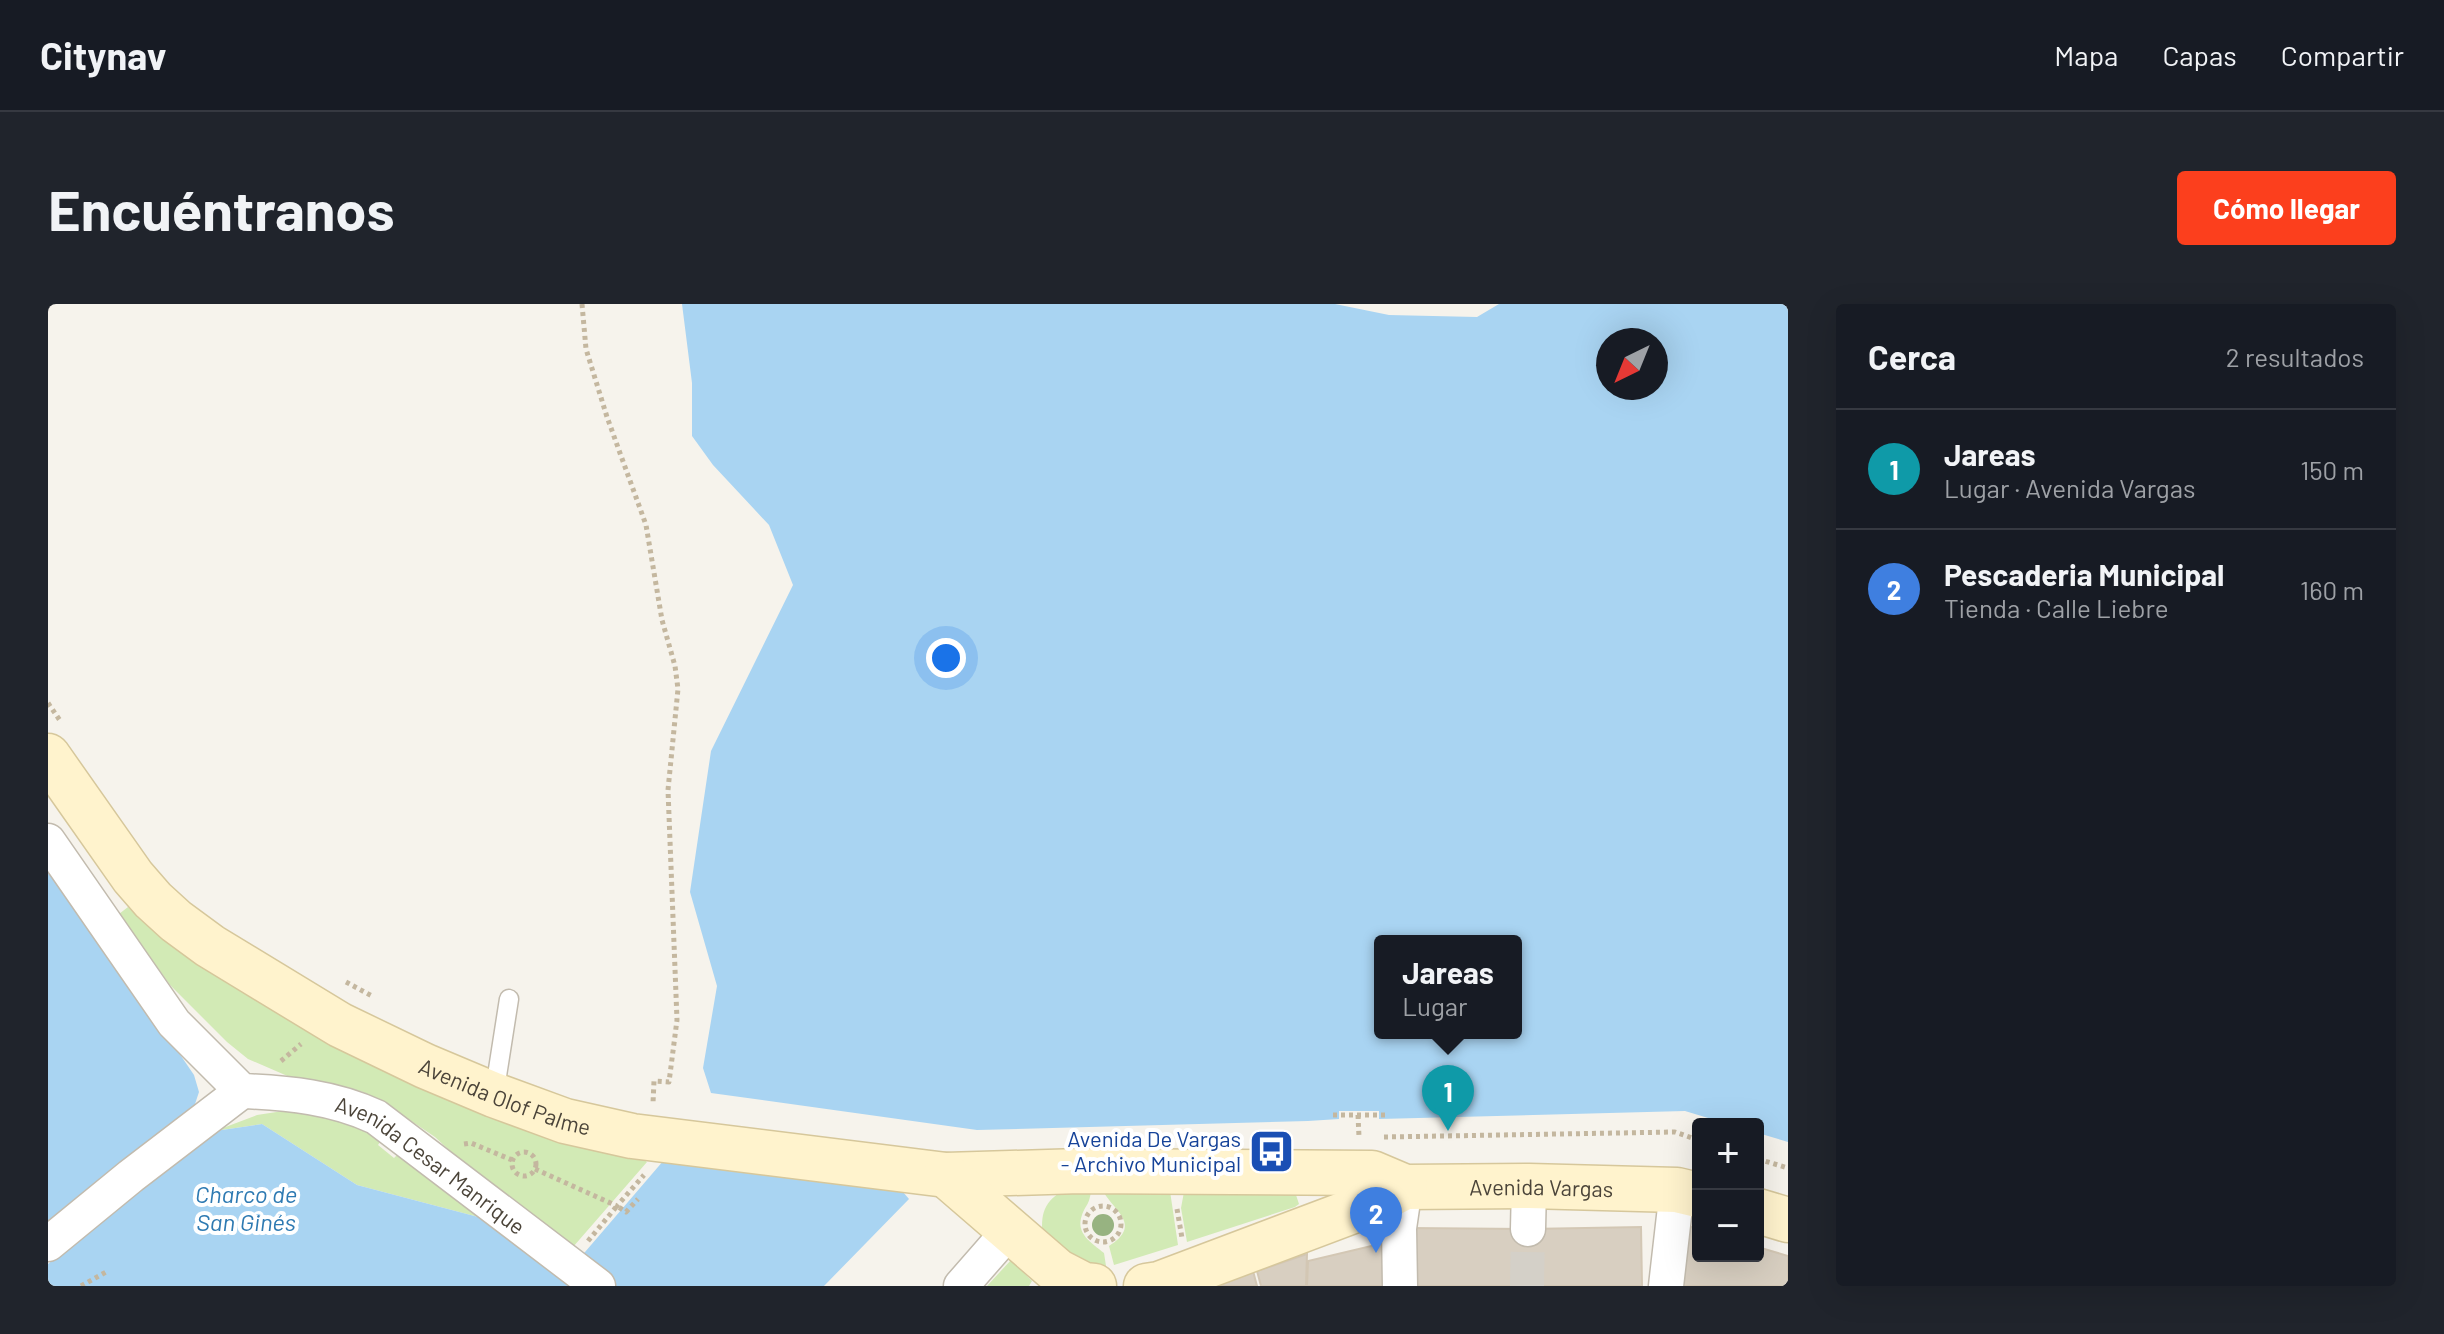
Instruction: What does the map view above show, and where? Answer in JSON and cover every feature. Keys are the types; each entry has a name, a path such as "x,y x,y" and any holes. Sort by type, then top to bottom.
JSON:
{"street":[{"name":"Avenida Olof Palme","path":"58,745 133,877 176,921 244,969 340,1025 425,1066 565,1121 648,1138 946,1175 1090,1188"},
{"path":"48,841 174,1023 242,1091 48,1244"},
{"name":"Avenida Cesar Manrique","path":"242,1091 322,1099 376,1117 598,1286"},
{"name":"Avenida Vargas","path":"1146,1286 1159,1284 1338,1194 1372,1173 1405,1187 1529,1186 1688,1192"},
{"path":"946,1175 1057,1271 1082,1286 1094,1286"},
{"path":"1024,1242 1021,1209 1040,1182 1090,1188"},
{"path":"1528,1229 1529,1186"},
{"path":"1400,1286 1399,1228 1405,1187"},
{"name":"Avenida Vargas","path":"1090,1188 1338,1194"},
{"path":"1666,1286 1688,1192"},
{"path":"1764,1213 1788,1220"},
{"path":"961,1286 1024,1242"}],"lane":[{"path":"494,1095 509,999"}],"path":[{"path":"569,1264 617,1206 648,1138 654,1081 669,1082 677,1020 668,790 678,689 675,666 662,620 646,525 586,349 582,304"},
{"path":"48,703 58,745"},
{"path":"1333,1115 1385,1115"},
{"path":"1358,1115 1359,1137"},
{"path":"471,1143 512,1160"},
{"path":"517,1153 528,1153 536,1161 535,1169 529,1175 517,1175 512,1168 512,1160 517,1153"},
{"path":"1764,1161 1788,1168"},
{"path":"535,1169 626,1212 638,1199"},
{"path":"1090,1188 1120,1217 1119,1234 1106,1243 1090,1238 1085,1231 1086,1215 1092,1209 1090,1188"},
{"path":"1177,1197 1184,1245"},
{"path":"81,1286 106,1272"}],"green space":[{"path":"128,907 162,939 186,956 287,1019 647,1162 573,1247 465,1165 435,1137 386,1104 346,1087 299,1081 248,1059 170,985 119,914"},
{"path":"283,1111 351,1121 382,1139 378,1145 394,1158 400,1152 482,1218 357,1185 262,1124 215,1131 257,1115"},
{"path":"1065,1190 1091,1191 1080,1222 1081,1228 1086,1237 1104,1253 1106,1266 1071,1259 1043,1237 1045,1209 1052,1198"},
{"path":"1103,1191 1170,1191 1178,1245 1114,1265 1109,1246 1119,1238 1125,1225"},
{"path":"1184,1192 1291,1193 1296,1195 1299,1204 1187,1242 1181,1208"},
{"path":"1011,1260 1032,1281 1029,1286 987,1286"}],"water":[{"path":"682,304 1335,304 1389,315 1477,317 1499,304 1788,304 1788,1142 1764,1135 1764,1118 1708,1118 1685,1111 1379,1119 1379,1111 1339,1111 1339,1119 1308,1121 977,1130 711,1093 703,1068 717,986 690,892 711,751 793,585 769,525 713,465 692,436 692,383"},
{"name":"Charco de San Ginés","path":"48,860 194,1075 199,1092 194,1107 215,1131 262,1124 357,1185 482,1218 561,1280 664,1160 903,1192 909,1199 824,1286 48,1286 48,1264 141,1188 48,1224"}],"building":[{"path":"1684,1225 1692,1227 1692,1262 1764,1262 1764,1249 1788,1256 1788,1286 1678,1286"},
{"path":"1641,1227 1642,1286 1411,1286 1410,1228"},
{"path":"1384,1243 1384,1286 1307,1286 1308,1261"},
{"path":"1307,1254 1306,1286 1261,1286 1257,1271"},
{"path":"1253,1271 1257,1286 1195,1286"}],"tunnel":[{"path":"1527,1286 1528,1229"}],"place":[{"name":"Jareas","path":"1448,1131"},
{"name":"Avenida De Vargas - Archivo Municipal","path":"1272,1151"},
{"name":"Pescaderia Municipal","path":"1376,1253"}]}
